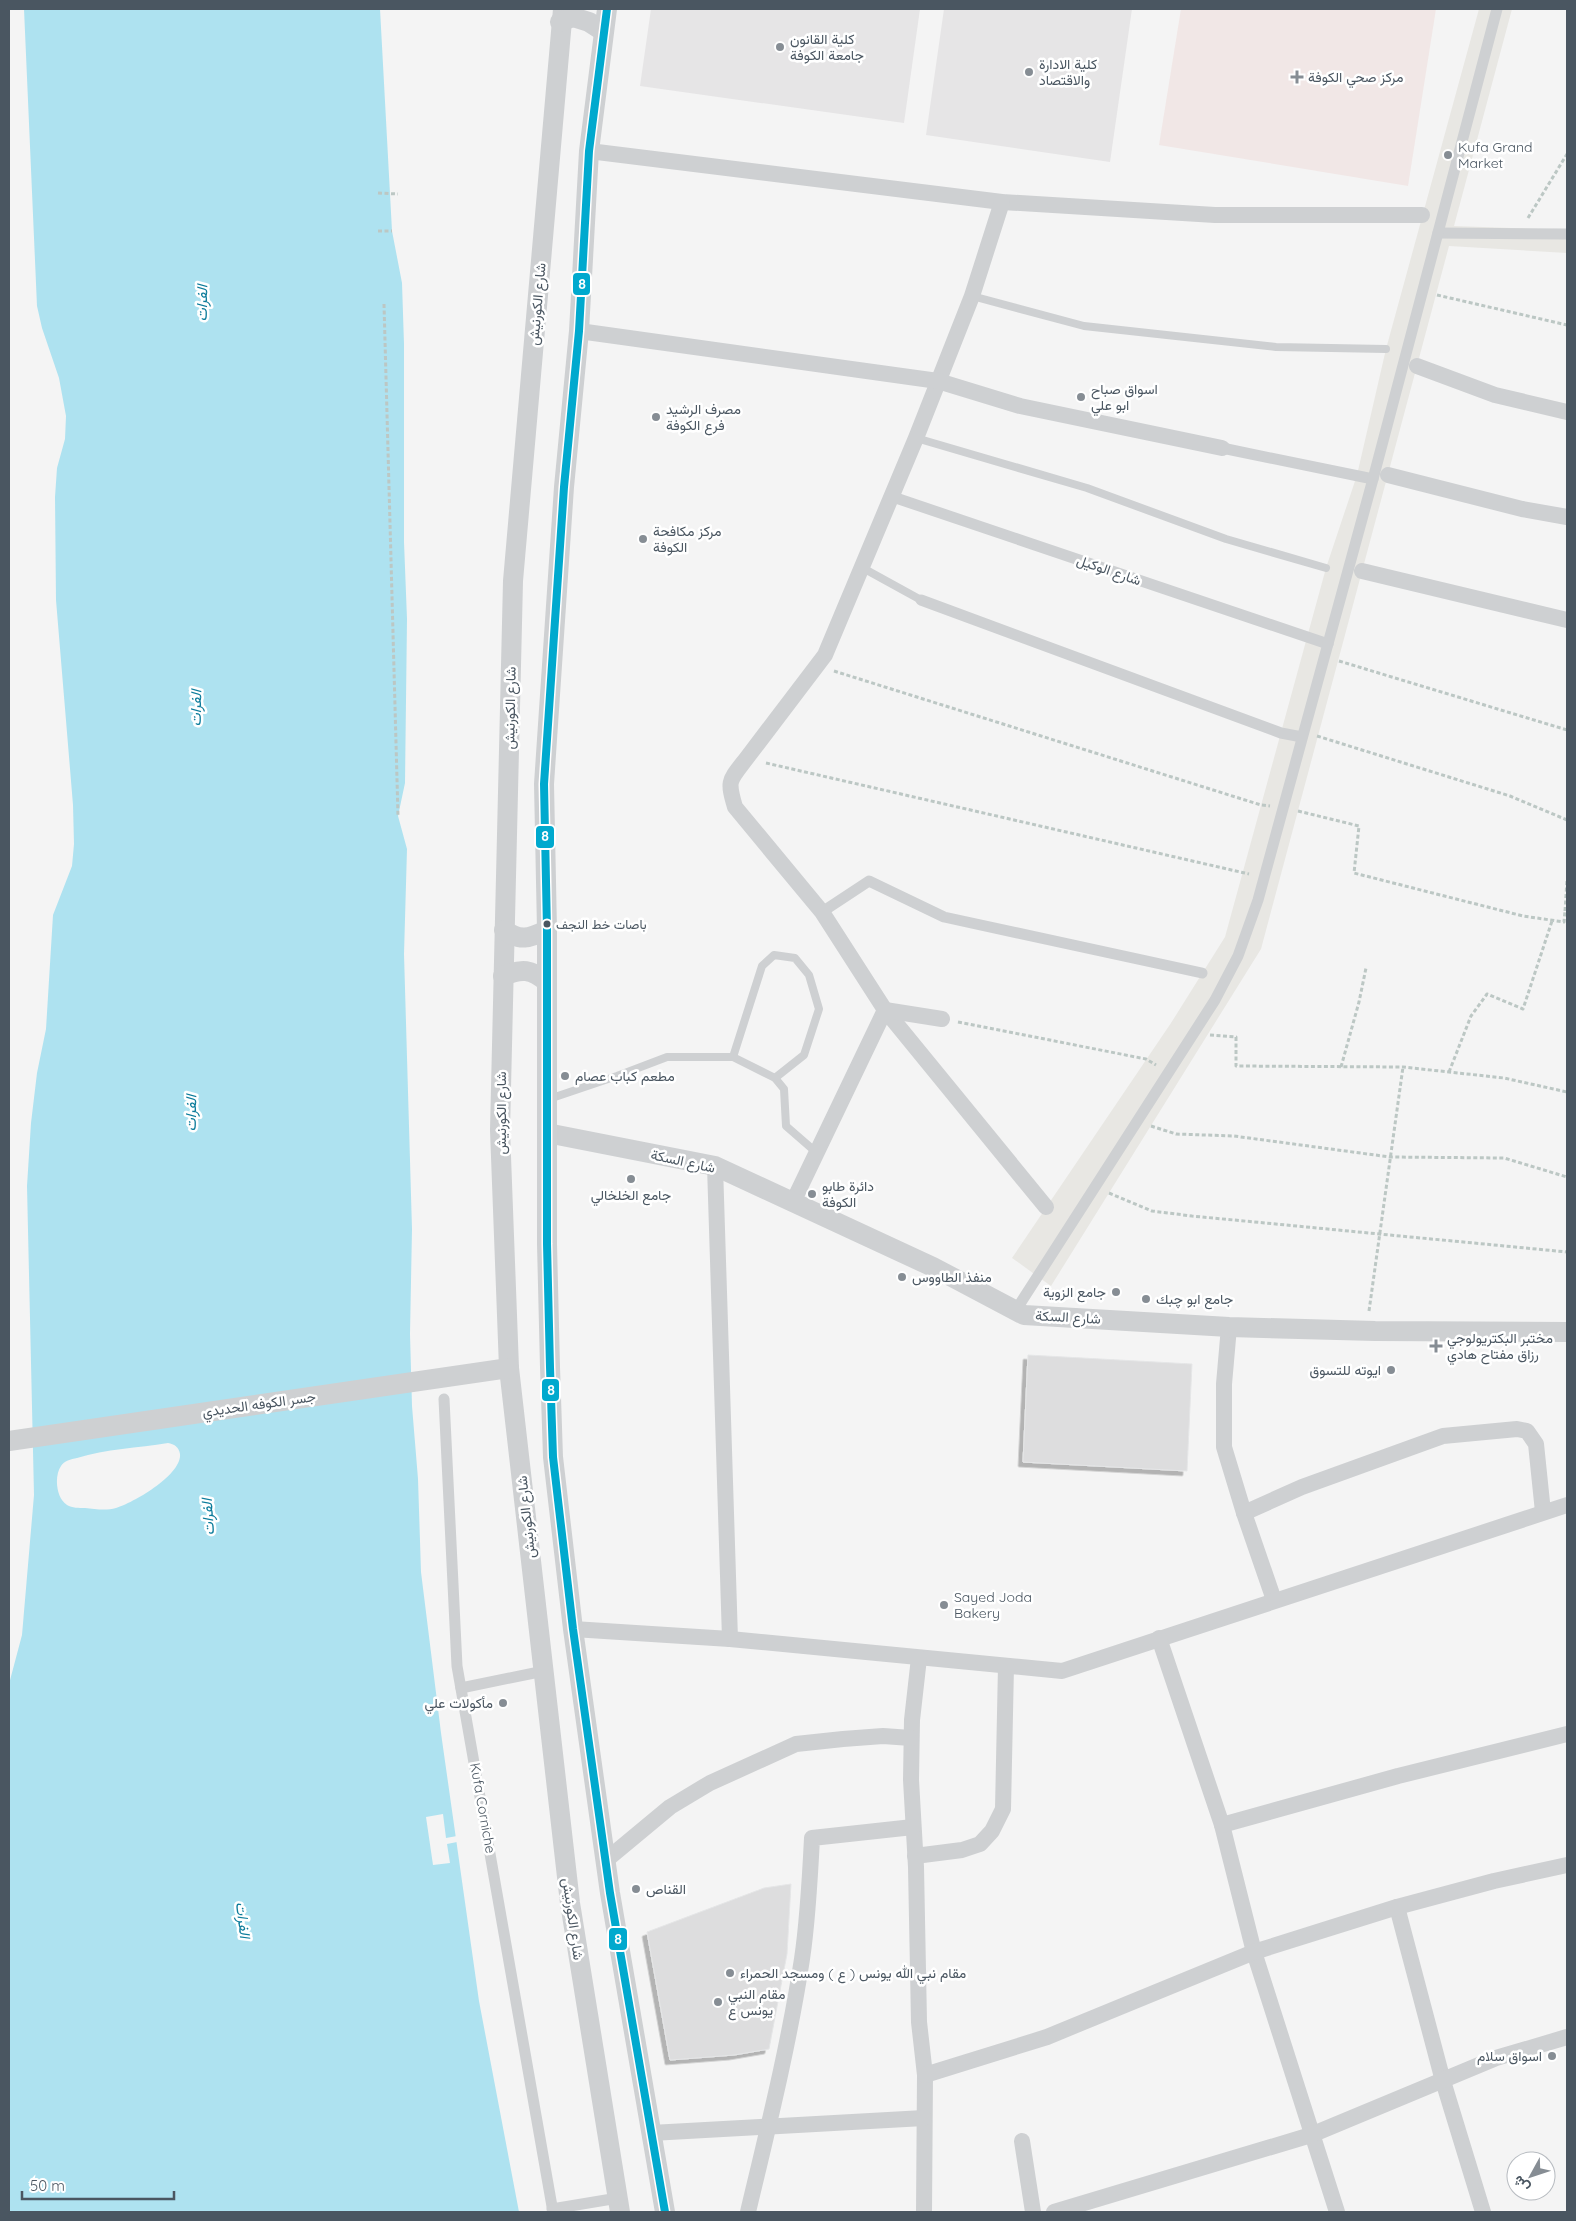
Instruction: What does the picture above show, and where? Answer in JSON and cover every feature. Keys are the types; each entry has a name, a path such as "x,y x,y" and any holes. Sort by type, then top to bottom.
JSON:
{"street":[{"path":"607,9 589,151 579,331 564,487 544,784 547,930 547,1253 553,1457 573,1629 605,1861 665,2212"},
{"path":"1016,1310 1194,1034 1215,1000 1238,956 1264,878 1324,657 1380,477 1422,292 1497,9"},
{"path":"561,15 588,22 603,31"},
{"name":"شارع الكورنيش","path":"561,15 513,581 500,1130 510,1368 570,1903 619,2205"},
{"path":"589,151 1002,202 1215,215 1422,215"},
{"path":"1002,202 972,296 916,438 825,654 733,776 729,787 735,807 822,912 885,1010 1046,1207"},
{"path":"1438,232 1567,234"},
{"path":"579,331 938,381 1020,406 1222,448 1380,477 1567,517"},
{"path":"1417,366 1495,395 1567,412"},
{"name":"شارع الوكيل","path":"890,496 1328,644"},
{"path":"1362,571 1567,620"},
{"path":"921,600 1281,732 1303,735"},
{"path":"822,912 869,881 944,917 1202,973"},
{"path":"504,930 515,937 523,938 532,937 547,930"},
{"path":"504,976 518,970 526,970 535,973 547,982"},
{"path":"885,1010 942,1019"},
{"path":"793,1202 885,1010"},
{"name":"شارع السكة","path":"547,1133 715,1166 933,1268 1024,1315 1367,1331 1567,1332"},
{"path":"715,1166 730,1639"},
{"path":"1229,1326 1224,1384 1224,1447 1274,1600"},
{"name":"جسر الکوفه الحديدي","path":"9,1441 510,1368"},
{"name":"Kufa Corniche","path":"444,1400 457,1666 552,2211"},
{"path":"1244,1513 1302,1487 1443,1436 1517,1429 1527,1431 1536,1444 1543,1512"},
{"path":"573,1629 730,1639 1062,1671 1567,1505"},
{"path":"1159,1638 1222,1825 1254,1952 1337,2212"},
{"path":"918,1658 911,1780 919,2022 925,2075 924,2212"},
{"path":"915,1856 962,1850 980,1844 996,1824 1003,1809 1006,1666"},
{"path":"461,1688 544,1671"},
{"path":"1222,1825 1398,1776 1567,1734"},
{"path":"605,1861 670,1808 710,1783 796,1744 883,1736 912,1738"},
{"path":"748,2212 790,2032 809,1900 812,1838 913,1827"},
{"path":"925,2075 1047,2037 1254,1952 1397,1907 1494,1881 1567,1865"},
{"path":"1397,1907 1443,2081 1483,2212"},
{"path":"1054,2212 1311,2135 1496,2058 1567,2036"},
{"path":"650,2133 924,2118"},
{"path":"1022,2141 1033,2212"},
{"path":"552,2211 619,2205"}],"lane":[{"path":"972,296 1084,326 1276,346 1386,349"},
{"path":"916,438 1087,488 1226,539 1326,568"},
{"path":"861,567 921,600"},
{"path":"734,1057 762,966 774,955 795,958 808,975 819,1009 804,1055 775,1078"},
{"path":"546,1100 667,1057 734,1057 775,1078 784,1089 786,1126 817,1153"}],"path":[{"path":"1519,233 1567,154"},
{"path":"378,193 398,194"},
{"path":"378,231 392,231"},
{"path":"1422,292 1567,325"},
{"path":"384,304 398,816"},
{"path":"1324,657 1567,730"},
{"path":"817,666 1261,805 1283,807 1359,826 1354,874 1523,916 1564,922 1567,880"},
{"path":"1303,735 1510,796 1567,820"},
{"path":"746,759 1264,878"},
{"path":"1449,1072 1471,1016 1487,994 1523,1010 1552,921"},
{"path":"1341,1067 1359,1002 1366,968"},
{"path":"942,1019 1146,1059 1169,1071"},
{"path":"1194,1034 1236,1036 1236,1066 1402,1067 1504,1078 1567,1092"},
{"path":"1367,1331 1402,1067"},
{"path":"1137,1122 1176,1134 1234,1136 1390,1157 1504,1158 1567,1177"},
{"path":"1096,1185 1128,1202 1152,1210 1192,1216 1567,1252"}],"shaded area":[{"name":"كلية القانون جامعة الكوفة","path":"651,9 920,9 904,123 640,86"},
{"name":"كلية الادارة والاقتصاد","path":"944,9 1132,9 1110,162 926,135"},
{"name":"مركز صحي الكوفة","path":"1181,9 1436,9 1408,186 1159,145"},
{"path":"1479,9 1512,9 1454,226 1567,230 1567,253 1449,246 1261,949 1051,1286 1012,1258 1171,1023 1225,937 1326,568 1357,475 1386,349"}],"water":[{"name":"الفرات","path":"24,9 380,9 392,231 402,283 404,344 404,542 407,619 405,783 398,816 407,849 404,954 412,1229 410,1334 421,1572 441,1733 479,2001 519,2212 9,2212 9,1684 22,1635 34,1495 27,1186 31,1123 37,1073 46,1029 53,915 72,866 74,844 73,805 56,600 55,497 57,468 65,439 66,416 59,378 42,328 37,306","holes":["168,1443 174,1445 180,1454 179,1462 173,1471 155,1487 124,1505 100,1510 76,1508 67,1505 60,1497 57,1487 57,1475 61,1466 68,1460 111,1451"]}],"pier":[{"path":"443,1814 446,1838 457,1836 457,1842 447,1844 450,1863 433,1865 426,1817"}],"building":[{"path":"1028,1355 1192,1364 1187,1471 1023,1462"},
{"name":"مقام النبي يونس ع","path":"791,1884 787,1954 769,2049 734,2055 670,2060 647,1932 764,1888"}],"transit line":[{"name":"8","path":"607,9 589,151 579,331 564,487 544,784 547,930 547,1244 550,1367 553,1457 573,1629 610,1893 665,2212"}],"place":[{"name":"كلية القانون جامعة الكوفة","path":"780,47"},
{"name":"كلية الادارة والاقتصاد","path":"1029,72"},
{"name":"مركز صحي الكوفة","path":"1297,77"},
{"name":"Kufa Grand Market","path":"1448,155"},
{"name":"اسواق صباح ابو علي","path":"1081,397"},
{"name":"مصرف الرشيد فرع الكوفة","path":"656,417"},
{"name":"مركز مكافحة الكوفة","path":"643,539"},
{"name":"باصات خط النجف","path":"547,924"},
{"name":"مطعم كباب عصام","path":"565,1076"},
{"name":"جامع الخلخالي","path":"631,1179"},
{"name":"دائرة طابو الكوفة","path":"812,1194"},
{"name":"منفذ الطاووس","path":"902,1277"},
{"name":"جامع الزوية","path":"1116,1292"},
{"name":"جامع ابو چبك","path":"1146,1299"},
{"name":"مختبر البكتريولوجي رزاق مفتاح هادي","path":"1436,1346"},
{"name":"ايوته للتسوق","path":"1391,1370"},
{"name":"Sayed Joda Bakery","path":"944,1605"},
{"name":"مأكولات علي","path":"503,1703"},
{"name":"القناص","path":"636,1889"},
{"name":"مقام نبي الله يونس ( ع ) ومسجد الحمراء","path":"730,1973"},
{"name":"مقام النبي يونس ع","path":"718,2002"},
{"name":"اسواق سلام","path":"1552,2056"}]}
